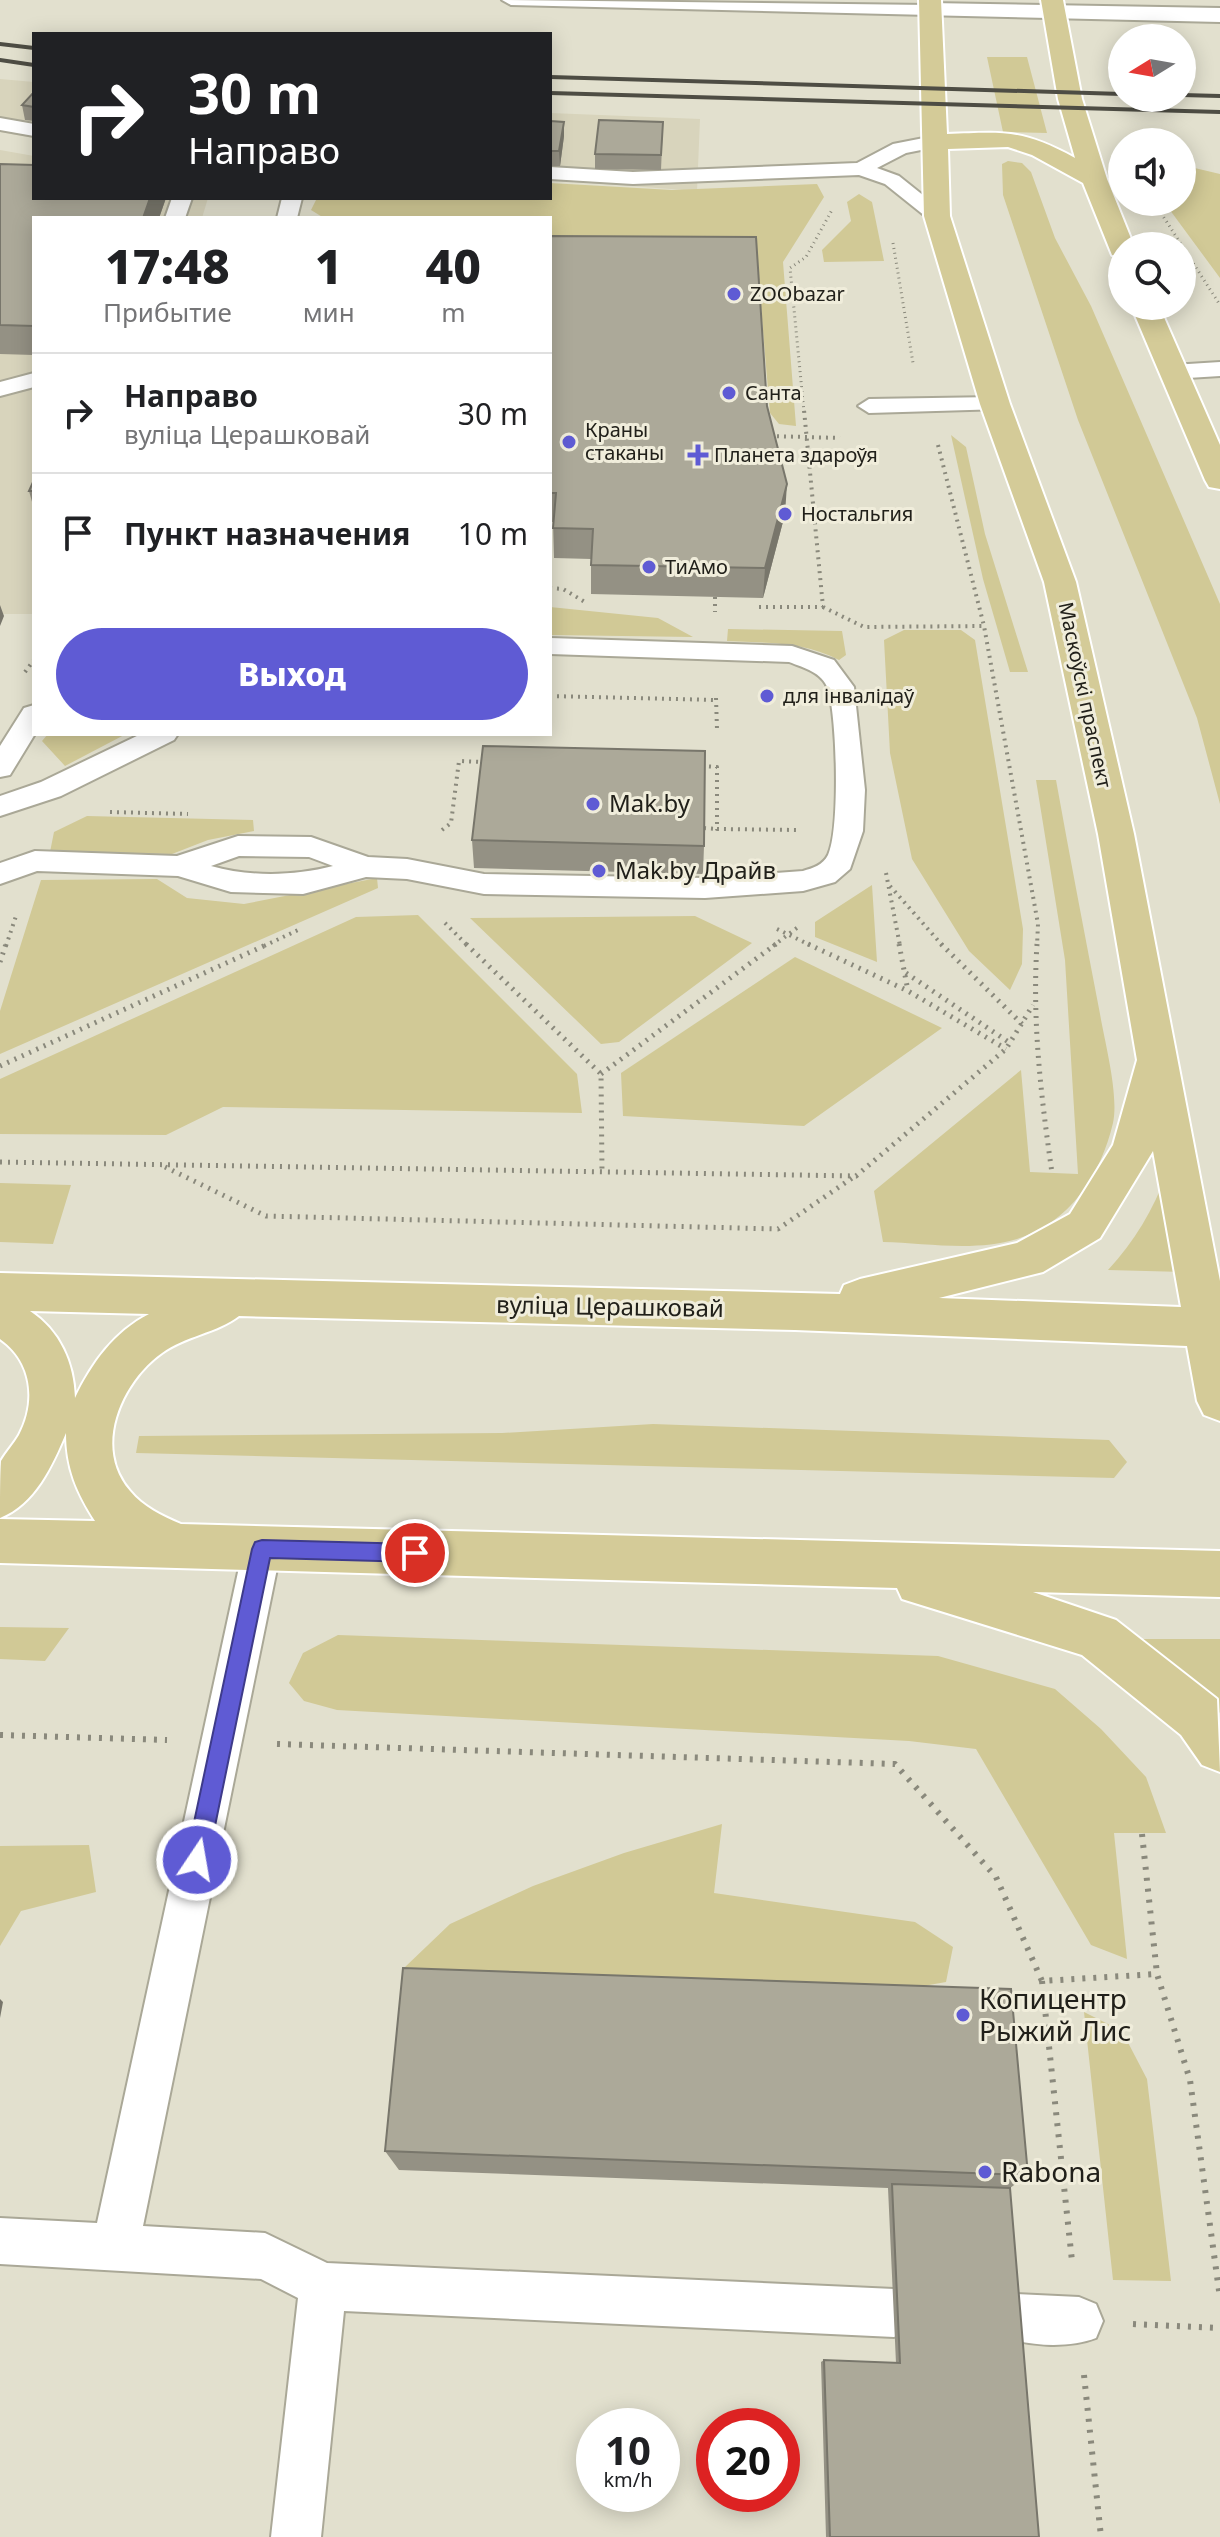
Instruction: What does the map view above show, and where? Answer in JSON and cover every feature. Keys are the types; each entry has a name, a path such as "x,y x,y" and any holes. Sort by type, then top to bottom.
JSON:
{"main road":[{"name":"Маскоўскі праспект","path":"930,5 937,216 995,404 1060,582 1116,834 1214,1328 1220,1401"},
{"path":"1053,6 1070,99 1094,179 1115,232"},
{"path":"934,142 1010,139 1041,150 1094,179"},
{"path":"1151,320 1220,480"},
{"path":"795,1311 1027,1259 1085,1226 1133,1149 1158,1053"},
{"name":"вуліца Церашковай","path":"0,1292 795,1311 1214,1328"},
{"path":"185,1547 148,1536 118,1515 98,1488 91,1467 88,1456 89,1422 99,1392 117,1365 141,1342 171,1324 238,1297"},
{"path":"0,1315 33,1340 47,1362 52,1388 51,1417 42,1445 25,1472 0,1496"},
{"path":"0,1541 1220,1574"},
{"path":"843,1563 1010,1607 1098,1637 1199,1717 1220,1747"}],"street":[{"path":"930,5 1053,6 1220,15"}],"lane":[{"path":"511,0 930,5"},
{"path":"0,124 32,130"},
{"path":"861,169 900,148 934,142"},
{"path":"552,173 633,178 861,169 892,180 937,216"},
{"path":"1172,372 1220,369"},
{"path":"0,389 32,381"},
{"path":"869,406 995,404"},
{"path":"0,874 35,861 178,866 238,846 311,847 366,867 407,869 484,884 705,888 803,881 825,875 840,862 849,831 851,790 841,687 825,666 792,654 552,646"},
{"path":"0,768 32,717"},
{"path":"0,806 51,789 160,736"},
{"path":"116,2245 262,1549"},
{"path":"0,2241 116,2245 265,2256 323,2286 894,2313"},
{"path":"296,2537 323,2286"},
{"path":"1014,2318 1079,2321"}],"path":[{"path":"823,607 790,268 806,257 836,206"},
{"path":"1163,216 1220,305"},
{"path":"765,435 847,438"},
{"path":"552,588 563,589 587,603"},
{"path":"701,606 715,606 715,597"},
{"path":"746,606 823,607 864,627 984,626 1038,924 1033,1005 1038,1077 1052,1173"},
{"path":"552,696 716,700"},
{"path":"451,823 459,761 491,762"},
{"path":"690,766 717,767 717,829"},
{"path":"704,828 806,830"},
{"path":"883,859 908,991"},
{"path":"888,883 935,938 1022,1024"},
{"path":"440,920 601,1074 602,1172"},
{"path":"601,1074 801,925"},
{"path":"0,1066 300,929"},
{"path":"789,934 908,991 1006,1049"},
{"path":"906,973 1010,1043"},
{"path":"160,1165 266,1216 778,1229 856,1176 1006,1049 1033,1005"},
{"path":"0,1162 856,1176"},
{"path":"0,1735 895,1764 996,1877 1042,1981 1157,1974"},
{"path":"1142,1834 1157,1974 1190,2080 1220,2298"},
{"path":"1079,2321 1220,2328"}],"shaded area":[{"path":"987,57 1027,57 1047,133 1003,132"},
{"path":"0,79 32,82 32,138 0,132"},
{"path":"552,113 700,119 697,191 552,180"},
{"path":"0,150 32,156 32,200 207,200 203,216 32,216 32,614 0,614"},
{"path":"1008,161 1022,163 1031,172 1055,238 1091,306 1220,604 1220,804 1197,718 1078,420 1003,195 1002,164"},
{"path":"1196,168 1220,174 1220,278 1196,245 1196,232 1186,232 1174,216 1196,216"},
{"path":"552,183 672,190 817,184 824,197 783,262 796,426 779,424 770,413 757,260 552,254 552,216 321,216 311,210 316,200 552,200"},
{"path":"859,194 872,202 884,261 824,262 822,250 851,221 847,202"},
{"path":"951,435 966,447 985,534 1028,672 1010,672 983,579"},
{"path":"552,607 658,618 693,637 552,635"},
{"path":"728,629 842,631 846,655 839,660 798,646 727,641"},
{"path":"904,630 961,630 975,640 1023,929 1022,964 1010,990 969,951 912,859 890,753 884,640"},
{"path":"46,736 122,736 65,766 42,741"},
{"path":"1036,780 1056,780 1113,1084 1113,1123 1108,1142 1091,1178 1068,1209 1036,1232 985,1245 883,1242 874,1191 1021,1070 1030,1172 1078,1174 1065,960"},
{"path":"87,816 253,820 254,831 208,840 172,854 50,852 54,832"},
{"path":"377,878 378,888 0,1054 0,1011 41,880 157,879 187,898 244,904"},
{"path":"872,885 877,962 815,937 815,922"},
{"path":"418,915 577,1074 582,1113 223,1107 166,1135 0,1134 0,1079 356,917"},
{"path":"695,916 752,943 619,1042 601,1044 470,918"},
{"path":"795,957 942,1028 804,1126 623,1116 621,1073"},
{"path":"1167,1173 1184,1272 1108,1270 1142,1224"},
{"path":"0,1183 71,1185 53,1244 0,1242"},
{"path":"653,1424 1109,1440 1127,1462 1114,1478 136,1453 139,1436 502,1433"},
{"path":"0,1627 69,1628 45,1661 0,1659"},
{"path":"338,1635 938,1656 1055,1689 1101,1729 1146,1777 1166,1833 1114,1833 1127,1959 1091,1945 976,1749 909,1741 337,1710 304,1701 289,1683 303,1653"},
{"path":"1134,1639 1220,1639 1220,1713"},
{"path":"722,1824 714,1893 915,1922 953,1947 946,1982 867,1996 404,1968 450,1924 533,1886 624,1853"},
{"path":"89,1845 96,1892 21,1911 0,1946 0,1846"},
{"path":"1084,2012 1122,2031 1147,2079 1171,2281 1113,2280"}],"building":[{"path":"32,94 32,107 22,105"},
{"path":"599,120 663,122 661,155 595,154"},
{"path":"552,121 564,122 559,151 552,151"},
{"path":"0,164 32,165 32,200 149,200 144,216 32,216 32,326 0,325"},
{"path":"552,236 756,237 767,406 787,484 765,568 591,565 593,529 553,528 556,493 552,493"},
{"name":"Mak.by","path":"483,746 705,751 704,846 472,840"},
{"path":"403,1968 1011,1989 1028,2175 385,2151"},
{"path":"892,2184 1010,2188 1039,2537 830,2537 824,2360 900,2363"}],"railway":[{"path":"0,44 32,48"},
{"path":"0,60 32,65"},
{"path":"552,77 1108,94"},
{"path":"552,93 1220,112"},
{"path":"1196,95 1220,96"}],"place":[{"name":"ZOObazar","path":"734,294"},
{"name":"Санта","path":"729,393"},
{"name":"Краны стаканы","path":"569,442"},
{"name":"Планета здароўя","path":"698,455"},
{"name":"Ностальгия","path":"785,514"},
{"name":"ТиАмо","path":"649,567"},
{"name":"для інвалідаў","path":"767,696"},
{"name":"Mak.by","path":"593,804"},
{"name":"Маk.by Драйв","path":"599,871"},
{"name":"Копицентр Рыжий Лис","path":"963,2015"},
{"name":"Rabona","path":"985,2172"}],"route":[{"path":"197,1860 262,1549 415,1553"}]}
